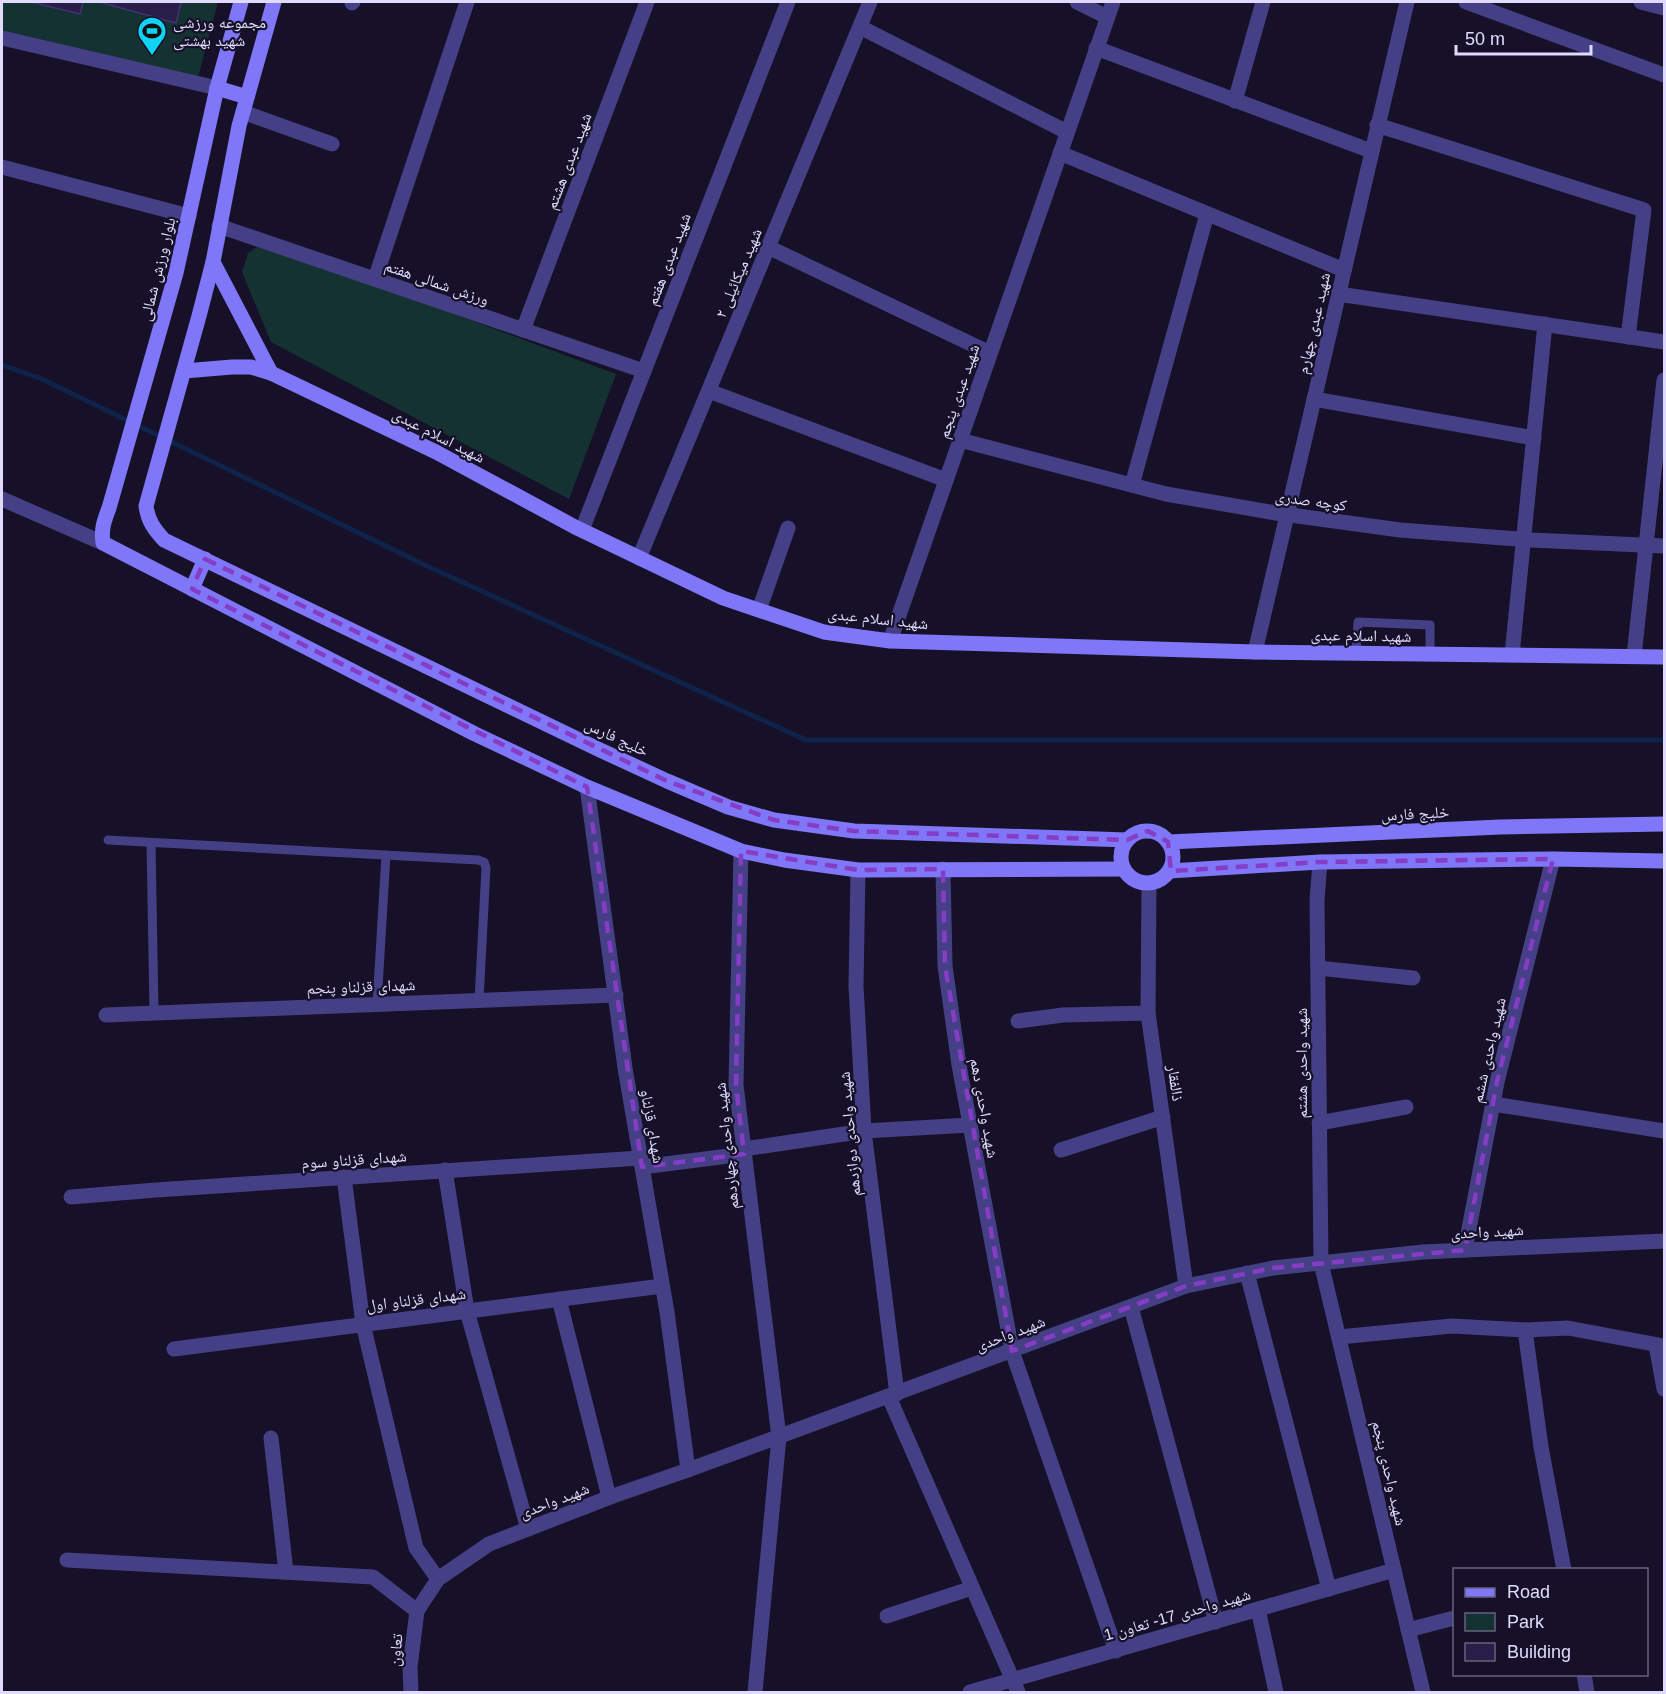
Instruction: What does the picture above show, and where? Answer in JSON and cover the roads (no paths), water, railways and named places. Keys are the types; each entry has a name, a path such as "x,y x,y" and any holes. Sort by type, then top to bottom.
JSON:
{"main road":[{"name":"بلوار ورزش شمالی","path":"103,543 101,531 176,273 217,88 241,2"},
{"path":"183,373 213,262 238,126 274,2"},
{"path":"217,88 245,104"},
{"path":"213,262 271,373"},
{"name":"شهید اسلام عبدی","path":"183,373 232,367 251,367 271,373 436,452 582,530 723,598 824,632 890,640 1255,652 1665,657"},
{"name":"خلیج فارس","path":"183,373 146,506 148,519 165,540 600,750 728,807 774,820 854,831 1127,840"},
{"path":"103,543 475,734 587,787 741,851 858,870 1124,869"},
{"path":"192,589 206,559"},
{"name":"خلیج فارس","path":"1168,842 1500,827 1665,824"},
{"path":"1148,831 1168,842 1173,856 1172,864 1169,871 1157,881 1149,883 1135,880 1124,869 1121,854 1127,840 1133,835 1148,831"},
{"path":"1169,871 1320,862 1553,859 1665,861"}],"street":[{"path":"375,279 467,2"},
{"name":"شهید عبدی هفتم","path":"582,530 788,2"},
{"name":"شهید میکائیلی ۲","path":"639,558 870,2"},
{"path":"1077,2 1107,17"},
{"name":"شهید عبدی پنجم","path":"890,640 1113,2"},
{"path":"1235,101 1263,2"},
{"name":"شهید عبدی چهارم","path":"1255,652 1407,2"},
{"path":"1466,2 1665,75"},
{"path":"1641,2 1665,8"},
{"name":"شهید عبدی هشتم","path":"523,330 646,3"},
{"path":"860,27 1067,132"},
{"path":"2,39 217,88"},
{"path":"1096,48 1371,151"},
{"path":"245,104 332,144"},
{"path":"1377,125 1644,210 1628,337"},
{"path":"1060,153 1344,270"},
{"path":"2,167 189,216"},
{"path":"1132,485 1207,214"},
{"name":"ورزش شمالی هفتم","path":"219,225 644,371"},
{"path":"768,247 990,353"},
{"path":"1338,294 1665,342"},
{"path":"1512,655 1545,324"},
{"path":"1634,656 1665,380"},
{"path":"709,391 946,480"},
{"path":"1314,399 1534,438"},
{"name":"کوچه صدری","path":"960,440 1166,494 1287,515 1400,530 1665,546"},
{"path":"2,500 103,543"},
{"path":"759,610 788,528"},
{"name":"شهدای قزلناو","path":"587,787 626,1068 662,1286 688,1470"},
{"name":"شهید واحدی چهاردهم","path":"741,851 736,1085 779,1437 755,1692"},
{"name":"شهید واحدی ششم","path":"1465,1250 1497,1082 1553,859"},
{"name":"شهید واحدی هشتم","path":"1320,862 1317,900 1321,1263"},
{"name":"شهید واحدی دهم","path":"943,869 945,966 959,1065 1012,1351 1116,1651"},
{"name":"شهید واحدی دوازدهم","path":"858,870 856,986 864,1131 893,1395 1015,1686"},
{"name":"ذالفقار","path":"1149,883 1148,1012 1186,1286"},
{"path":"1318,968 1413,978"},
{"name":"شهدای قزلناو پنجم","path":"106,1015 616,994"},
{"path":"1018,1021 1063,1015 1148,1012"},
{"path":"1493,1104 1665,1131"},
{"path":"1319,1123 1406,1107"},
{"path":"1061,1149 1162,1117"},
{"name":"شهدای قزلناو سوم","path":"71,1197 446,1170 641,1162 744,1152 864,1131 970,1125"},
{"path":"446,1170 467,1311 528,1529"},
{"path":"344,1177 363,1324 416,1548 438,1579"},
{"name":"شهید واحدی","path":"417,1611 438,1579 489,1544 609,1497 779,1437 1186,1286 1273,1268 1423,1252 1665,1241"},
{"name":"شهید واحدی پنجم","path":"1321,1263 1423,1692"},
{"path":"1247,1273 1329,1589"},
{"name":"شهدای قزلناو اول","path":"174,1348 662,1286"},
{"path":"559,1299 609,1497"},
{"path":"1131,1307 1216,1622"},
{"path":"1339,1337 1452,1326 1525,1330 1568,1328 1660,1345 1665,1389"},
{"path":"1525,1330 1541,1447 1564,1568"},
{"path":"271,1438 286,1572"},
{"path":"67,1560 373,1577 417,1611"},
{"name":"شهید واحدی 17- تعاون 1","path":"970,1692 1015,1686 1116,1651 1394,1570"},
{"path":"887,1616 972,1588"},
{"path":"1258,1609 1276,1692"},
{"name":"تعاون","path":"411,1692 410,1667 417,1611"},
{"path":"1408,1630 1453,1619"},
{"path":"1584,1676 1587,1692"}],"lane":[{"path":"1356,653 1358,622 1430,625 1430,654"},
{"path":"108,840 484,862 486,868 479,1000"},
{"path":"151,843 154,1012"},
{"path":"377,1004 386,855"}],"waterway":[{"path":"2,365 42,379 427,566 806,740 1664,740"}],"place":[{"name":"مجموعه ورزشی شهید بهشتی","path":"152,56"}]}
